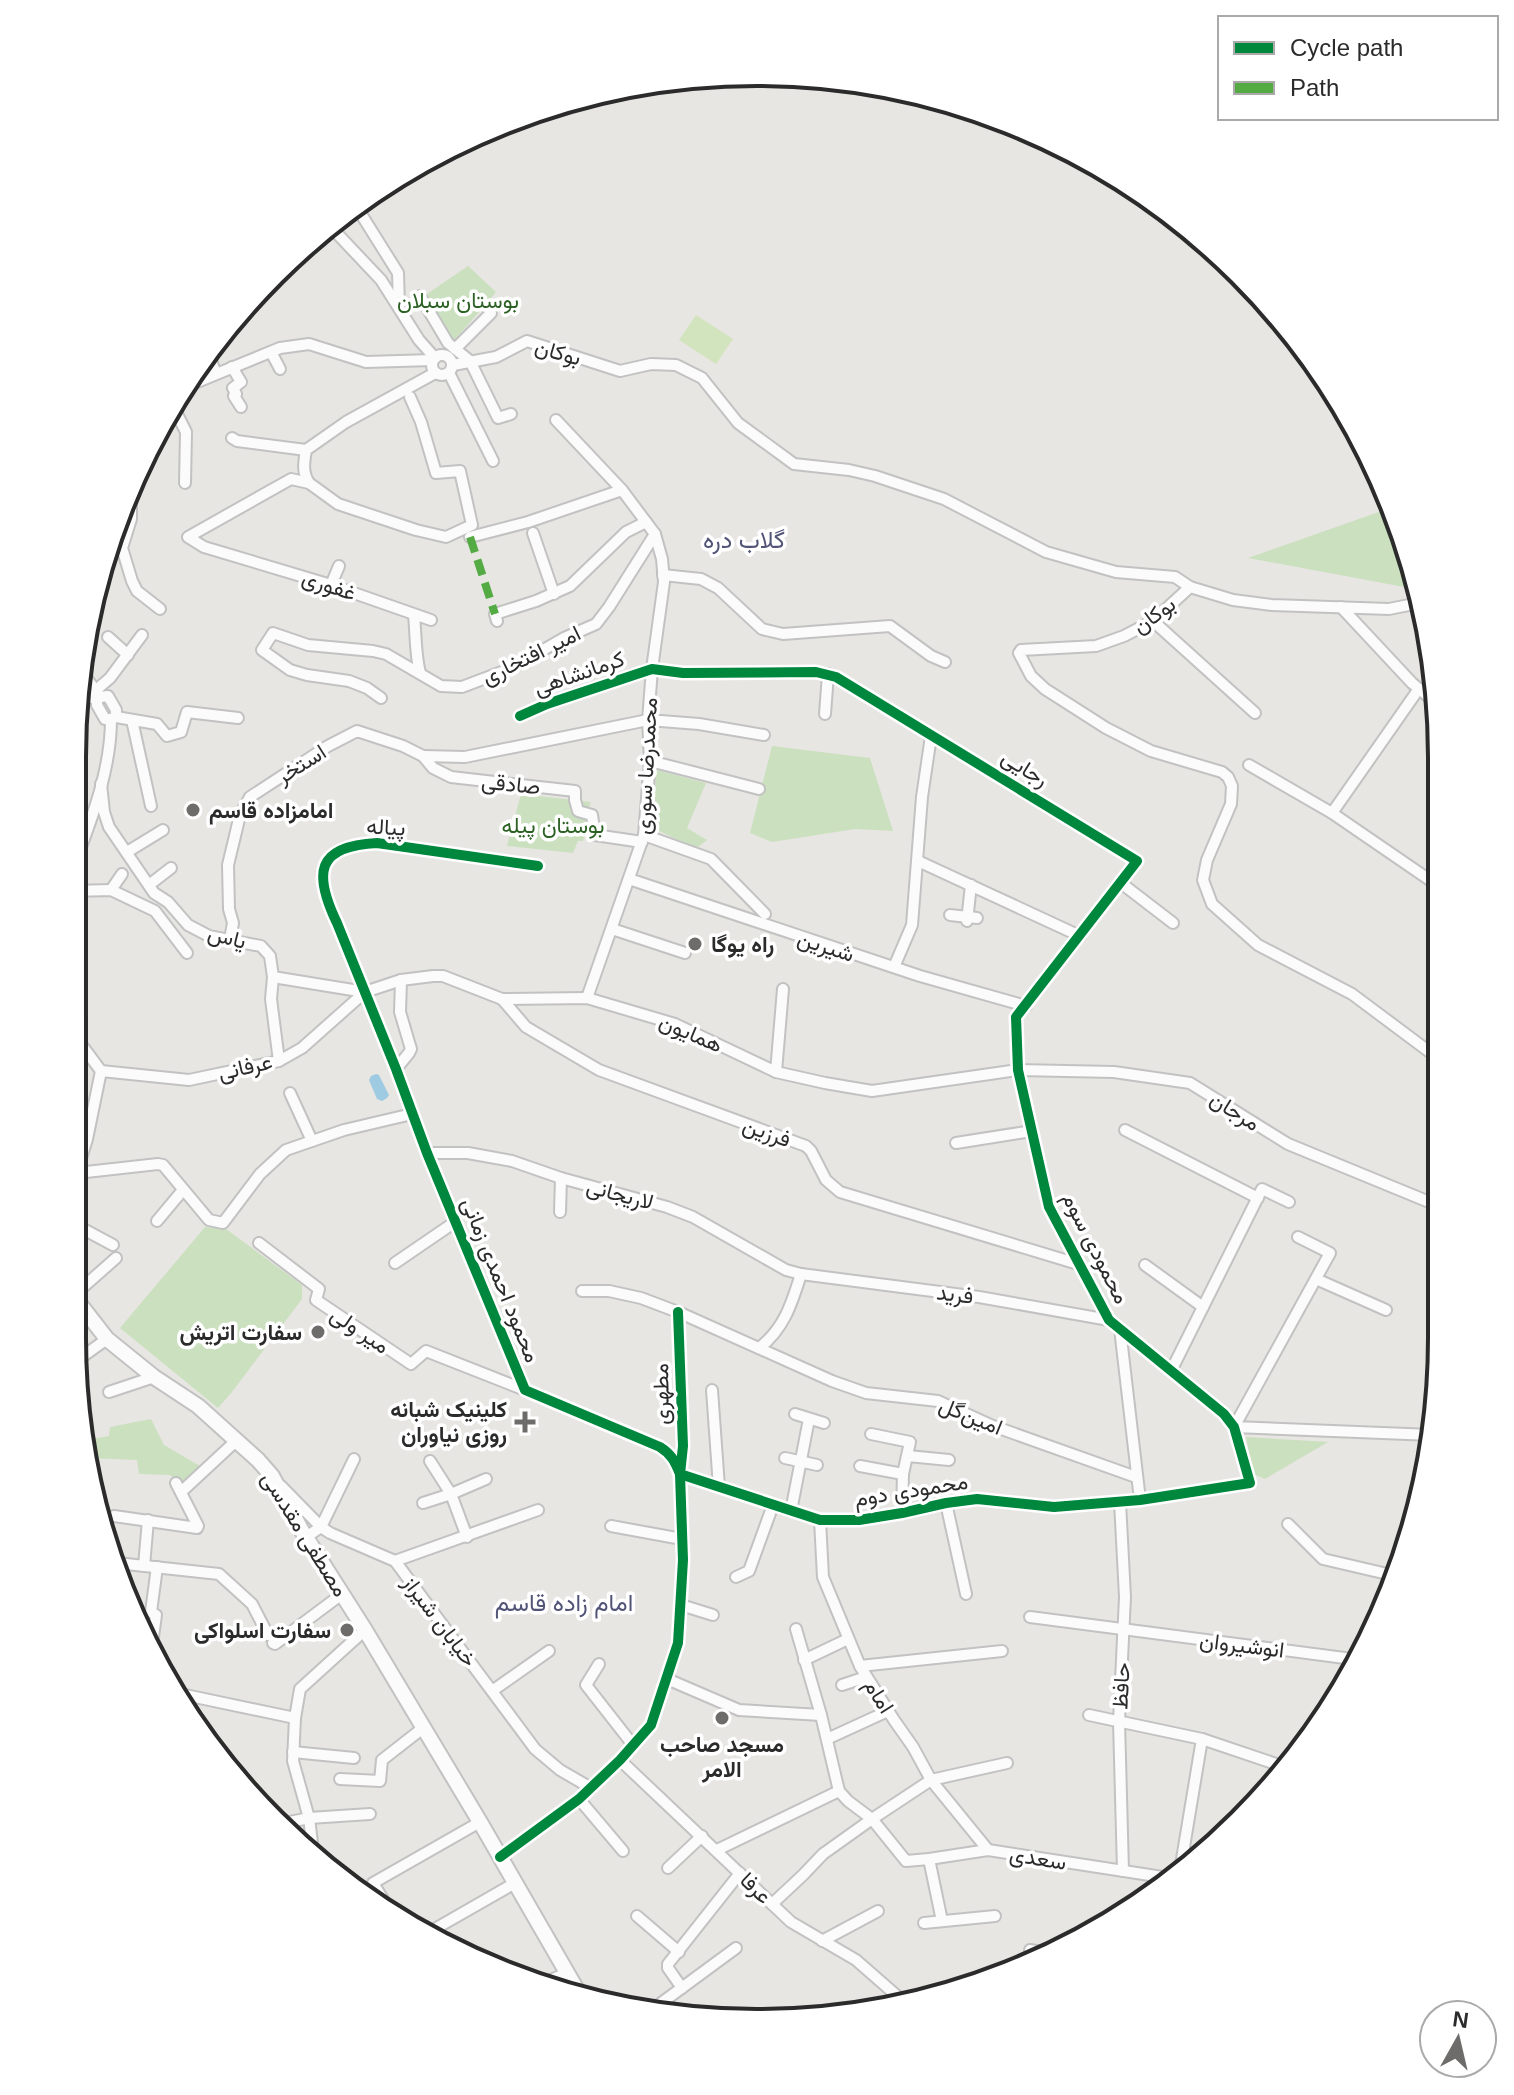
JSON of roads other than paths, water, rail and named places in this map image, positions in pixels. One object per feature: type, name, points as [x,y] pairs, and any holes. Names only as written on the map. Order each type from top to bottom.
[{"type":"main road","name":"مصطفی مقدسی","points":[[86,1313],[107,1339],[154,1377],[198,1406],[272,1476],[573,1983]]},
{"type":"street","points":[[362,215],[398,273],[399,309]]},
{"type":"street","points":[[338,234],[381,280],[434,359]]},
{"type":"street","points":[[420,296],[448,343],[470,361],[498,418],[511,414]]},
{"type":"street","points":[[455,349],[491,313]]},
{"type":"street","name":"بوکان","points":[[451,369],[470,361],[496,357],[527,341],[620,371],[651,364],[676,365],[702,378],[738,423],[794,464],[875,476],[944,499],[1046,552],[1116,572],[1175,577],[1190,587],[1153,621],[1124,636],[1096,646],[1021,650],[1019,653],[1025,668],[1045,689],[1106,728],[1151,751],[1222,772],[1228,777],[1232,786],[1231,804],[1207,860],[1203,880],[1212,904],[1258,945],[1352,994],[1428,1051]]},
{"type":"street","points":[[202,380],[280,348],[309,344],[366,362],[434,359],[446,355],[451,359],[451,369],[493,461]]},
{"type":"street","points":[[271,352],[280,369]]},
{"type":"street","points":[[434,359],[432,367],[435,373]]},
{"type":"street","points":[[213,365],[216,374]]},
{"type":"street","points":[[232,367],[241,382],[233,388],[241,407]]},
{"type":"street","points":[[232,438],[306,450],[346,422],[435,373],[444,375],[451,369]]},
{"type":"street","points":[[306,450],[304,468],[309,483],[338,504],[387,522],[446,537],[472,525],[460,471],[436,473],[410,397]]},
{"type":"street","points":[[178,417],[186,432],[185,483]]},
{"type":"street","name":"محمدرضا سوری","points":[[556,420],[622,490],[655,534],[663,575],[648,720],[650,761],[643,839],[587,998]]},
{"type":"street","name":"غفوری","points":[[309,483],[291,479],[188,537],[204,547],[331,585],[431,620]]},
{"type":"street","points":[[470,537],[528,522],[622,490]]},
{"type":"street","points":[[131,516],[132,535],[121,551],[137,591],[160,609]]},
{"type":"street","points":[[497,621],[495,614],[570,586],[626,532],[646,522]]},
{"type":"street","points":[[533,533],[554,594]]},
{"type":"street","name":"امیر افتخاری","points":[[381,698],[349,681],[290,670],[262,650],[273,633],[319,647],[373,651],[386,654],[441,686],[462,687],[512,668],[564,638],[596,624],[655,534]]},
{"type":"street","points":[[331,585],[339,566]]},
{"type":"street","points":[[663,575],[701,579],[718,588],[762,629],[783,634],[890,626],[931,656],[945,662]]},
{"type":"street","points":[[1190,587],[1233,600],[1272,605],[1389,609],[1410,605]]},
{"type":"street","points":[[1341,607],[1425,695]]},
{"type":"street","points":[[414,615],[415,655],[420,673]]},
{"type":"street","points":[[1153,621],[1255,713]]},
{"type":"street","points":[[98,696],[142,635]]},
{"type":"street","points":[[108,637],[128,655]]},
{"type":"street","name":"رجایی","points":[[652,669],[683,673],[816,672],[836,677],[1137,861],[1016,1017],[1018,1070]]},
{"type":"street","name":"کرمانشاهی","points":[[520,716],[652,669]]},
{"type":"street","points":[[825,714],[828,674]]},
{"type":"street","points":[[90,685],[98,696]]},
{"type":"street","points":[[1332,813],[1418,690]]},
{"type":"street","points":[[86,832],[101,784],[116,710],[108,696],[89,694]]},
{"type":"street","points":[[114,718],[157,724],[169,736],[181,732],[187,712],[238,718]]},
{"type":"street","points":[[132,720],[151,806]]},
{"type":"street","points":[[423,756],[465,757],[648,720],[699,724],[764,735]]},
{"type":"street","name":"صادقی","points":[[357,731],[403,746],[423,756],[433,768],[451,777],[575,791],[578,811],[592,815],[595,835],[643,839]]},
{"type":"street","name":"استخر","points":[[230,939],[233,923],[229,909],[228,865],[240,815],[250,797],[328,746],[357,731]]},
{"type":"street","points":[[894,967],[912,925],[922,797],[931,736]]},
{"type":"street","points":[[650,761],[759,789]]},
{"type":"street","points":[[1249,765],[1332,813],[1428,879]]},
{"type":"street","name":"یاس","points":[[101,784],[109,827],[154,893],[168,902],[188,925],[209,936],[261,946],[270,956],[273,977]]},
{"type":"street","points":[[127,852],[163,830]]},
{"type":"street","points":[[643,839],[711,859],[765,914]]},
{"type":"street","name":"پیاله","points":[[365,992],[326,900],[323,882],[325,866],[335,853],[352,845],[377,843],[538,866]]},
{"type":"street","points":[[918,861],[1080,936]]},
{"type":"street","points":[[149,885],[171,868]]},
{"type":"street","points":[[111,890],[122,874]]},
{"type":"street","name":"شیرین","points":[[629,879],[804,939],[1026,1006]]},
{"type":"street","points":[[1121,883],[1173,923]]},
{"type":"street","points":[[950,915],[971,919],[971,885]]},
{"type":"street","points":[[86,891],[111,890],[155,911],[187,953]]},
{"type":"street","points":[[155,911],[168,902]]},
{"type":"street","points":[[612,929],[685,953]]},
{"type":"street","name":"همایون","points":[[365,992],[401,980],[443,976],[502,999],[587,998],[675,1024],[776,1072],[872,1091],[1018,1070]]},
{"type":"street","points":[[279,1061],[271,999],[273,977],[365,992]]},
{"type":"street","points":[[396,1069],[411,1049],[400,1010],[401,980]]},
{"type":"street","points":[[776,1072],[783,989]]},
{"type":"street","name":"عرفانی","points":[[101,1071],[189,1080],[279,1061],[302,1048],[365,992]]},
{"type":"street","name":"محمود احمدی زمانی","points":[[365,992],[427,1153],[525,1390],[660,1447],[675,1460],[680,1474]]},
{"type":"street","name":"فرزین","points":[[502,999],[526,1027],[599,1070],[806,1146],[826,1180],[840,1192],[1078,1264]]},
{"type":"street","points":[[86,1051],[101,1071],[86,1142]]},
{"type":"street","name":"محمودی سوم","points":[[1018,1070],[1049,1207],[1109,1320],[1224,1414],[1234,1427],[1250,1483]]},
{"type":"street","name":"مرجان","points":[[1018,1070],[1114,1072],[1190,1083],[1288,1144],[1428,1201]]},
{"type":"street","points":[[290,1093],[312,1141]]},
{"type":"street","points":[[86,1172],[163,1165],[209,1220],[223,1223],[260,1174],[286,1150],[382,1120],[412,1114]]},
{"type":"street","points":[[1125,1130],[1258,1198]]},
{"type":"street","points":[[956,1143],[1032,1131]]},
{"type":"street","name":"لاریجانی","points":[[427,1153],[468,1153],[512,1161],[667,1207],[693,1217],[786,1270],[801,1274]]},
{"type":"street","points":[[560,1212],[561,1178]]},
{"type":"street","points":[[1171,1371],[1264,1189],[1289,1202]]},
{"type":"street","points":[[157,1221],[183,1190]]},
{"type":"street","points":[[395,1263],[455,1222]]},
{"type":"street","points":[[86,1231],[113,1245]]},
{"type":"street","points":[[1298,1237],[1330,1253],[1234,1427],[1421,1435]]},
{"type":"street","name":"میر ولی","points":[[259,1243],[319,1289],[316,1300],[411,1364],[426,1351],[525,1390]]},
{"type":"street","points":[[86,1283],[116,1258]]},
{"type":"street","points":[[1145,1265],[1203,1307]]},
{"type":"street","points":[[759,1348],[771,1339],[788,1315],[801,1274]]},
{"type":"street","name":"فرید","points":[[801,1274],[979,1297],[1109,1320]]},
{"type":"street","points":[[1316,1279],[1386,1310]]},
{"type":"street","name":"امین‌گل","points":[[582,1291],[609,1291],[641,1298],[832,1381],[866,1393],[938,1401],[993,1426],[1136,1477]]},
{"type":"street","name":"مطهری","points":[[678,1312],[683,1446],[680,1474]]},
{"type":"street","points":[[1120,1329],[1140,1500]]},
{"type":"street","points":[[86,1354],[107,1339]]},
{"type":"street","points":[[109,1392],[154,1377]]},
{"type":"street","points":[[712,1390],[719,1487]]},
{"type":"street","points":[[795,1414],[824,1423]]},
{"type":"street","points":[[791,1511],[809,1419]]},
{"type":"street","points":[[871,1434],[910,1442],[903,1474],[902,1513]]},
{"type":"street","points":[[114,1516],[197,1528],[178,1488],[237,1440]]},
{"type":"street","points":[[908,1456],[949,1460]]},
{"type":"street","points":[[785,1458],[817,1465]]},
{"type":"street","points":[[306,1537],[321,1527],[354,1459]]},
{"type":"street","points":[[430,1461],[451,1494],[467,1537]]},
{"type":"street","points":[[860,1466],[903,1474]]},
{"type":"street","points":[[500,1857],[579,1799],[649,1729],[678,1643],[682,1539],[680,1474]]},
{"type":"street","name":"محمودی دوم","points":[[680,1474],[820,1520],[859,1520],[977,1499],[1054,1507],[1120,1502],[1250,1483]]},
{"type":"street","name":"خیابان شیراز","points":[[272,1476],[321,1527],[345,1541],[395,1561],[535,1749],[560,1770],[591,1788]]},
{"type":"street","points":[[423,1503],[486,1479]]},
{"type":"street","name":"حافظ","points":[[1120,1502],[1124,1630],[1119,1721],[1123,1871]]},
{"type":"street","points":[[946,1503],[966,1594]]},
{"type":"street","points":[[736,1577],[749,1571],[773,1505]]},
{"type":"street","points":[[395,1561],[538,1510]]},
{"type":"street","points":[[144,1566],[148,1520]]},
{"type":"street","name":"امام","points":[[820,1520],[823,1577],[860,1666],[931,1780],[988,1850]]},
{"type":"street","points":[[1288,1524],[1323,1559],[1385,1573]]},
{"type":"street","points":[[611,1526],[682,1539]]},
{"type":"street","points":[[126,1564],[219,1574],[252,1604],[275,1644],[342,1594]]},
{"type":"street","points":[[154,1632],[156,1615],[151,1612],[157,1567]]},
{"type":"street","points":[[681,1605],[713,1615]]},
{"type":"street","name":"انوشیروان","points":[[1030,1617],[1346,1658]]},
{"type":"street","points":[[796,1629],[839,1791],[872,1819]]},
{"type":"street","points":[[312,1839],[293,1761],[300,1689],[365,1630]]},
{"type":"street","points":[[804,1660],[848,1639]]},
{"type":"street","points":[[492,1691],[549,1651]]},
{"type":"street","points":[[860,1666],[1002,1651]]},
{"type":"street","points":[[599,1664],[586,1685],[633,1745]]},
{"type":"street","points":[[842,1685],[866,1677]]},
{"type":"street","points":[[667,1679],[739,1710],[821,1715]]},
{"type":"street","points":[[190,1696],[295,1718]]},
{"type":"street","points":[[827,1739],[888,1711]]},
{"type":"street","points":[[1089,1715],[1202,1739],[1275,1763]]},
{"type":"street","points":[[340,1779],[380,1781],[382,1760],[423,1728]]},
{"type":"street","points":[[1183,1856],[1202,1739]]},
{"type":"street","points":[[293,1752],[354,1758]]},
{"type":"street","name":"عرفا","points":[[620,1760],[791,1922],[856,1960],[895,1994]]},
{"type":"street","points":[[772,1904],[823,1854],[931,1780],[1007,1763]]},
{"type":"street","points":[[717,1850],[839,1791]]},
{"type":"street","points":[[579,1799],[623,1851]]},
{"type":"street","points":[[293,1821],[370,1814]]},
{"type":"street","name":"سعدی","points":[[872,1819],[906,1861],[988,1850],[1157,1876]]},
{"type":"street","points":[[378,1892],[373,1883],[480,1822]]},
{"type":"street","points":[[668,1868],[702,1836]]},
{"type":"street","points":[[929,1859],[942,1921]]},
{"type":"street","points":[[682,1988],[668,1967],[740,1873]]},
{"type":"street","points":[[437,1928],[515,1883]]},
{"type":"street","points":[[822,1941],[878,1911]]},
{"type":"street","points":[[637,1916],[679,1952]]},
{"type":"street","points":[[924,1923],[995,1916]]},
{"type":"street","points":[[663,2002],[736,1948]]},
{"type":"street","points":[[556,1978],[568,1973]]},
{"type":"water","points":[[376,1074],[389,1095],[382,1101],[377,1099],[369,1080]]},
{"type":"place","name":"امامزاده قاسم","points":[[193,810]]},
{"type":"place","name":"راه یوگا","points":[[695,944]]},
{"type":"place","name":"سفارت اتریش","points":[[318,1332]]},
{"type":"place","name":"کلینیک شبانه روزی نیاوران","points":[[525,1422]]},
{"type":"place","name":"سفارت اسلواکی","points":[[347,1630]]},
{"type":"place","name":"مسجد صاحب الامر","points":[[722,1718]]},
{"type":"district","name":"گلاب دره","points":[[744,539]]},
{"type":"district","name":"امام زاده قاسم","points":[[564,1602]]},
{"type":"park label","name":"بوستان سبلان","points":[[458,300]]},
{"type":"park label","name":"بوستان پیله","points":[[553,825]]}]
